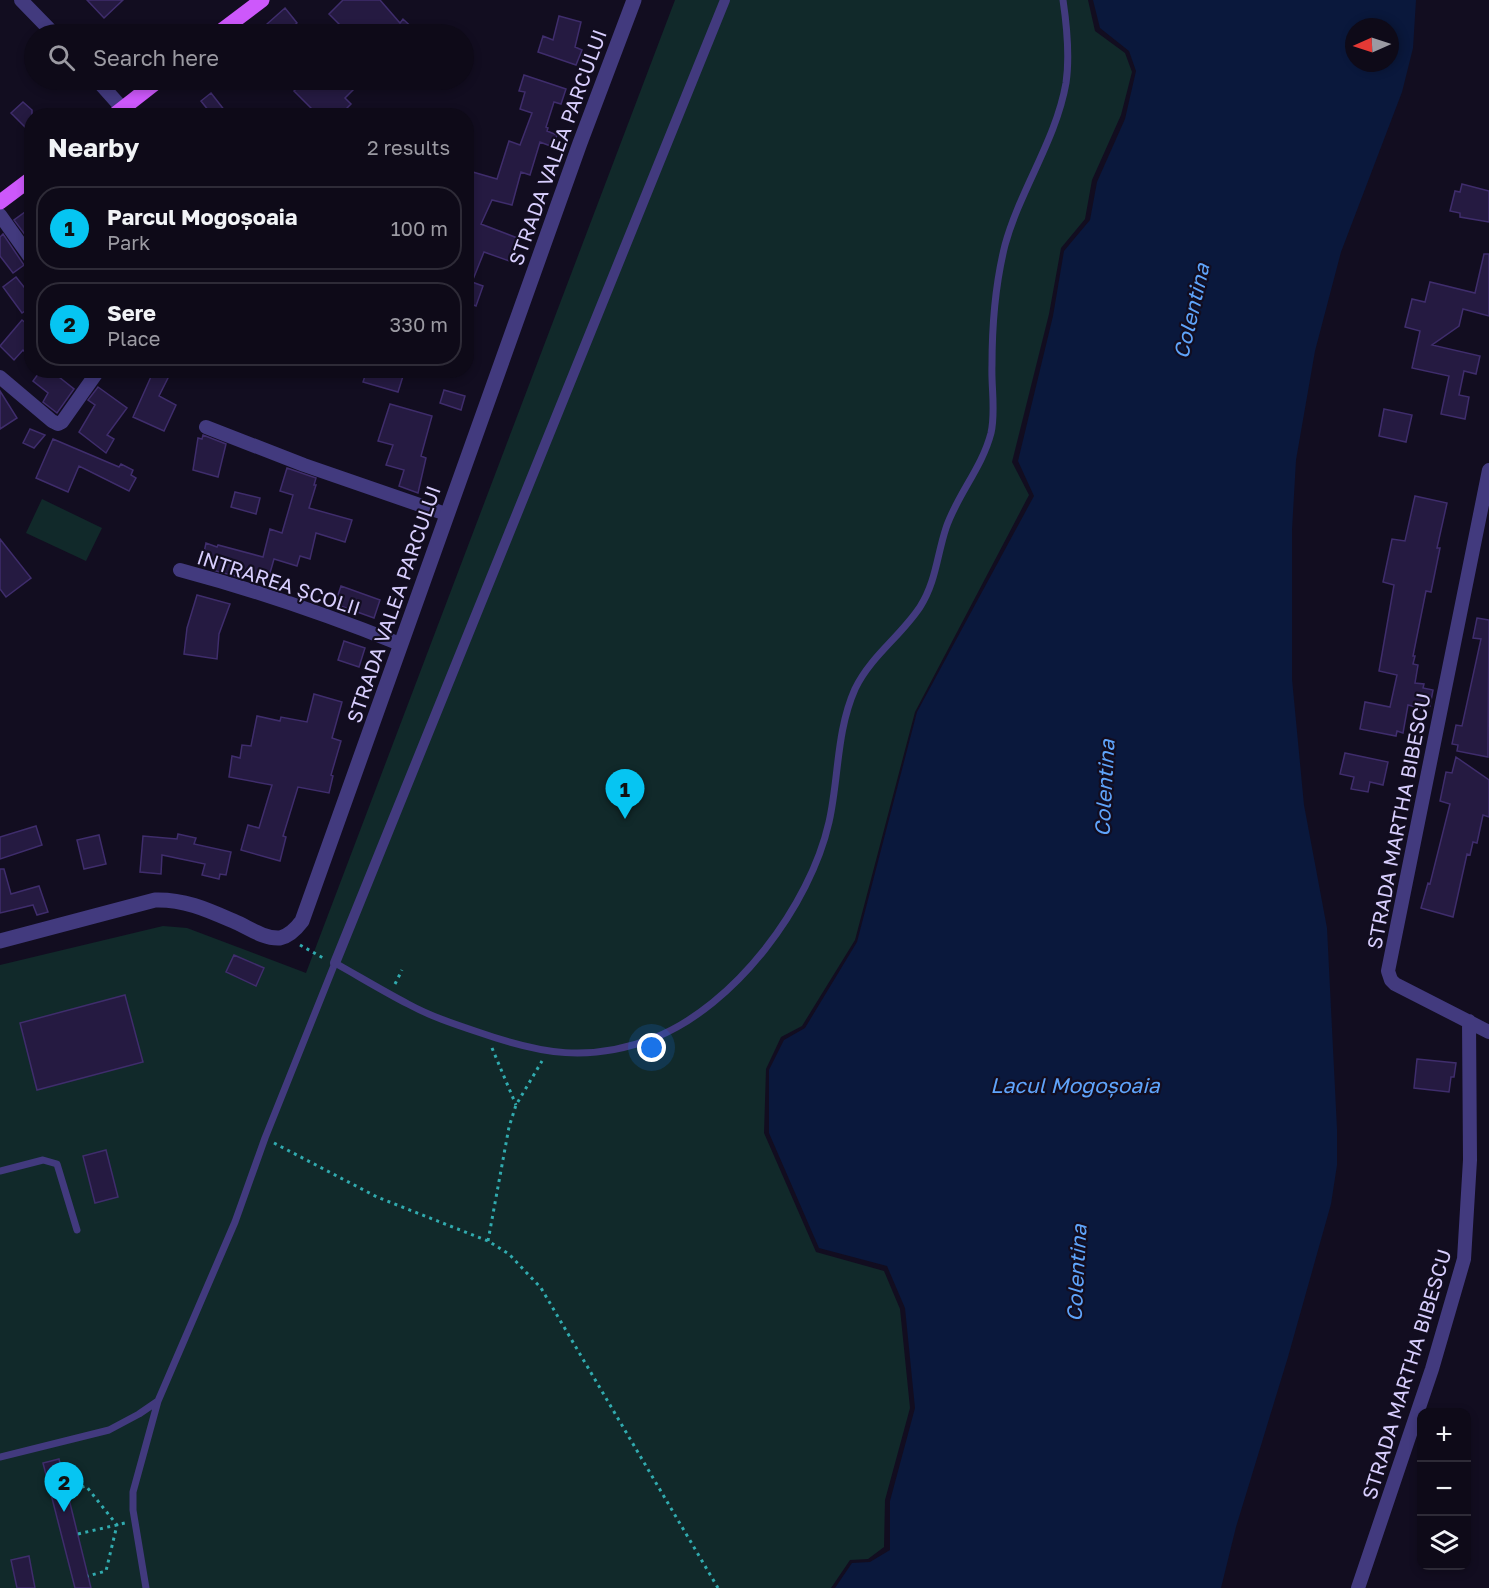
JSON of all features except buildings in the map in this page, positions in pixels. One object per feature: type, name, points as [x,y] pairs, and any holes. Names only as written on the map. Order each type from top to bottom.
[{"type":"main road","points":[[230,24],[262,0]]},
{"type":"main road","points":[[123,108],[146,90]]},
{"type":"main road","points":[[0,202],[24,184]]},
{"type":"street","points":[[21,0],[44,24]]},
{"type":"street","name":"STRADA VALEA PARCULUI","points":[[285,936],[302,921],[446,514],[634,0]]},
{"type":"street","points":[[335,963],[725,0]]},
{"type":"street","points":[[104,90],[115,108]]},
{"type":"street","points":[[0,215],[24,249]]},
{"type":"street","points":[[0,377],[58,424],[62,422],[93,378]]},
{"type":"street","points":[[206,427],[304,465],[446,514]]},
{"type":"street","name":"STRADA MARTHA BIBESCU","points":[[1359,1588],[1432,1369],[1464,1259],[1470,1161],[1469,1022],[1395,984],[1388,970],[1489,470]]},
{"type":"street","name":"INTRAREA ȘCOLII","points":[[180,570],[264,593],[400,644]]},
{"type":"street","points":[[0,941],[155,900],[186,902],[270,937],[285,936]]},
{"type":"street","points":[[1469,1022],[1489,1032]]},
{"type":"lane","points":[[146,1588],[135,1521],[133,1492],[158,1401],[235,1222],[265,1138],[335,963],[409,1005],[510,1044],[548,1052],[582,1053],[616,1050],[657,1037],[698,1013],[724,993],[750,969],[777,932],[803,890],[820,855],[830,819],[838,746],[853,693],[864,672],[921,605],[934,578],[946,528],[985,452],[992,428],[992,332],[995,300],[1006,243],[1016,213],[1048,139],[1065,87],[1067,53],[1063,0]]},
{"type":"lane","points":[[0,1171],[43,1160],[57,1164],[77,1230]]},
{"type":"lane","points":[[0,1457],[109,1430],[140,1414],[158,1401]]},
{"type":"path","points":[[285,936],[313,954],[335,963]]},
{"type":"path","points":[[391,994],[402,970]]},
{"type":"path","points":[[486,1035],[516,1105]]},
{"type":"path","points":[[488,1241],[509,1127],[516,1105],[531,1076],[548,1052]]},
{"type":"path","points":[[265,1138],[377,1197],[488,1241],[508,1254],[541,1288],[718,1588]]},
{"type":"path","points":[[67,1491],[86,1486],[117,1525]]},
{"type":"path","points":[[78,1534],[135,1521]]},
{"type":"path","points":[[88,1576],[106,1571],[117,1525]]},
{"type":"green space","points":[[675,0],[1088,0],[1095,31],[1125,53],[1132,72],[1121,115],[1092,180],[1085,219],[1061,248],[1049,314],[1012,462],[1029,495],[915,712],[855,940],[802,1026],[781,1037],[766,1069],[764,1133],[816,1252],[884,1271],[900,1309],[910,1408],[885,1500],[884,1547],[868,1559],[850,1560],[831,1588],[0,1588],[0,965],[163,926],[187,928],[306,973]]},
{"type":"green space","points":[[42,499],[102,528],[86,561],[26,533]]},
{"type":"water","name":"Lacul Mogoșoaia","points":[[1093,0],[1416,0],[1413,48],[1402,92],[1341,252],[1315,351],[1296,460],[1292,530],[1292,679],[1304,805],[1327,928],[1337,1129],[1337,1165],[1331,1204],[1288,1357],[1236,1527],[1221,1588],[835,1588],[852,1563],[870,1562],[890,1550],[890,1501],[915,1408],[905,1308],[887,1266],[819,1248],[769,1133],[769,1070],[784,1040],[805,1028],[857,942],[917,712],[1034,496],[1018,461],[1053,316],[1064,251],[1090,220],[1097,182],[1125,119],[1136,71],[1129,51],[1100,28]]},
{"type":"place","name":"Parcul Mogoșoaia","points":[[625,819]]},
{"type":"place","name":"Sere","points":[[64,1512]]},
{"type":"water label","name":"Colentina","points":[[1191,311]]},
{"type":"water label","name":"Colentina","points":[[1104,788]]},
{"type":"water label","name":"Colentina","points":[[1076,1273]]}]
